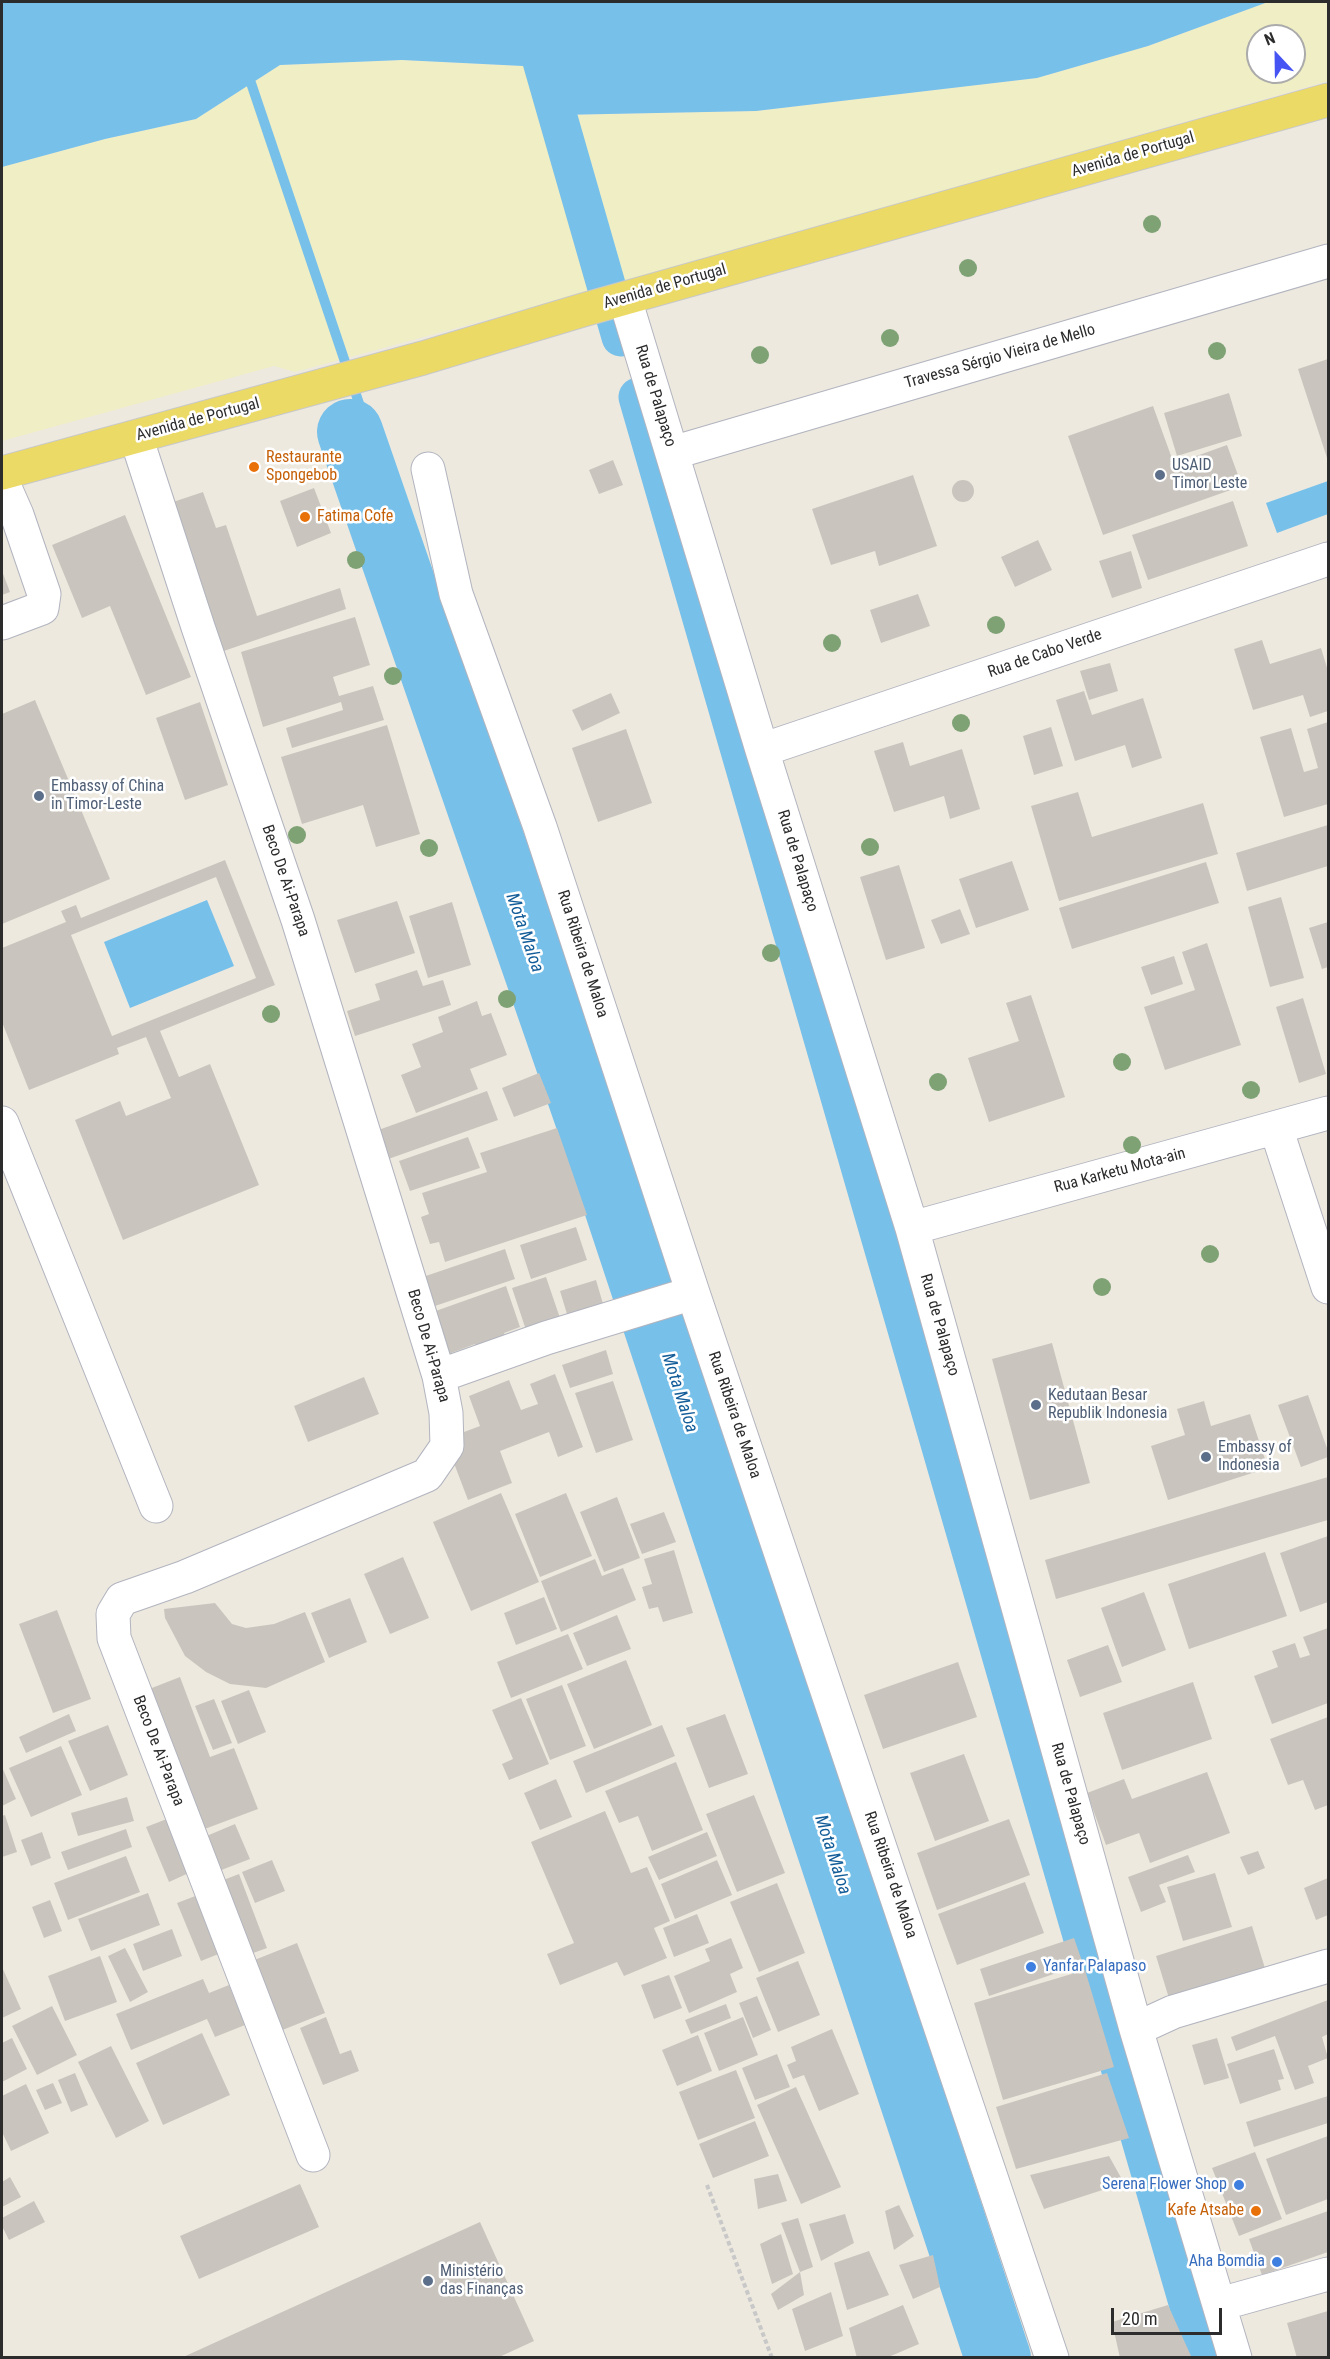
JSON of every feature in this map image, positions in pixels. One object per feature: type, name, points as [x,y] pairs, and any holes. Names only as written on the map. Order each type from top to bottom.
[{"type":"main road","name":"Avenida de Portugal","points":[[2,473],[306,391],[583,310],[1329,100]]},
{"type":"street","name":"Travessa Sérgio Vieira de Mello","points":[[672,453],[1329,261]]},
{"type":"street","name":"Rua de Palapaço","points":[[625,299],[762,750],[912,1228],[1136,2029],[1235,2358]]},
{"type":"street","name":"Beco De Ai-Parapa","points":[[136,437],[298,920],[439,1376],[446,1413],[447,1446],[428,1476],[185,1577],[123,1599],[113,1614],[114,1638],[313,2155]]},
{"type":"street","name":"Rua Ribeira de Maloa","points":[[428,469],[456,594],[540,827],[693,1293],[1052,2358]]},
{"type":"street","points":[[2,481],[17,515],[44,594],[42,608],[2,623]]},
{"type":"street","name":"Rua de Cabo Verde","points":[[762,750],[1329,559]]},
{"type":"street","name":"Rua Karketu Mota-ain","points":[[912,1228],[1329,1113]]},
{"type":"street","points":[[2,1123],[156,1506]]},
{"type":"street","points":[[1276,1128],[1329,1287]]},
{"type":"street","points":[[439,1376],[546,1338],[693,1293]]},
{"type":"street","points":[[1136,2029],[1173,2012],[1329,1966]]},
{"type":"street","points":[[1220,2304],[1329,2274]]},
{"type":"path","points":[[707,2185],[772,2358]]},
{"type":"sand","points":[[1268,2],[1328,2],[1328,81],[575,296],[295,372],[274,366],[2,441],[2,167],[105,139],[196,119],[280,65],[402,60],[523,66],[541,58],[559,115],[756,111],[1037,78],[1148,46]]},
{"type":"water","points":[[2,2],[1268,2],[1148,46],[1037,78],[756,111],[558,115],[540,59],[523,66],[402,60],[280,65],[196,119],[105,139],[2,167]]},
{"type":"water","points":[[1328,481],[1328,514],[1277,533],[1266,503]]},
{"type":"water","points":[[207,900],[234,966],[130,1008],[104,942]]},
{"type":"building","points":[[1328,359],[1328,461],[1298,369]]},
{"type":"building","points":[[1229,393],[1242,436],[1177,456],[1164,413]]},
{"type":"building","name":"USAID Timor Leste","points":[[1153,406],[1174,464],[1227,445],[1242,486],[1103,535],[1068,436]]},
{"type":"building","points":[[613,460],[623,485],[599,494],[589,470]]},
{"type":"building","points":[[913,475],[937,546],[879,566],[875,551],[831,565],[812,509]]},
{"type":"building","points":[[963,480],[971,483],[974,491],[971,499],[963,502],[955,499],[952,491],[955,483]]},
{"type":"building","name":"Fatima Cofe","points":[[314,488],[331,533],[297,547],[280,501]]},
{"type":"building","points":[[203,492],[216,528],[226,525],[257,616],[340,588],[346,609],[218,653],[167,504]]},
{"type":"building","points":[[1233,501],[1248,546],[1148,580],[1132,535]]},
{"type":"building","points":[[125,515],[191,677],[146,695],[110,606],[82,618],[52,545]]},
{"type":"building","points":[[1038,540],[1052,570],[1015,587],[1001,557]]},
{"type":"building","points":[[1131,551],[1142,588],[1112,598],[1099,561]]},
{"type":"building","points":[[2,571],[10,592],[2,595]]},
{"type":"building","points":[[918,594],[930,626],[881,643],[870,610]]},
{"type":"building","points":[[355,617],[370,665],[333,677],[339,696],[373,686],[384,720],[292,748],[286,728],[343,710],[341,702],[263,727],[241,652]]},
{"type":"building","points":[[1262,640],[1270,664],[1321,648],[1328,671],[1328,711],[1310,717],[1303,695],[1253,710],[1234,649]]},
{"type":"building","points":[[1110,663],[1118,691],[1089,700],[1080,671]]},
{"type":"building","points":[[1084,691],[1092,715],[1143,698],[1162,758],[1132,768],[1125,745],[1075,761],[1056,700]]},
{"type":"building","points":[[611,693],[620,713],[582,731],[572,710]]},
{"type":"building","name":"Embassy of China in Timor-Leste","points":[[35,700],[110,879],[2,924],[2,714]]},
{"type":"building","points":[[200,702],[228,785],[185,800],[156,718]]},
{"type":"building","points":[[1328,722],[1328,804],[1284,817],[1260,737],[1291,728],[1304,772],[1318,768],[1307,729]]},
{"type":"building","points":[[387,725],[420,834],[376,847],[363,805],[302,824],[281,757]]},
{"type":"building","points":[[1051,727],[1063,766],[1034,775],[1023,736]]},
{"type":"building","points":[[626,729],[652,803],[598,822],[572,748]]},
{"type":"building","points":[[903,742],[910,766],[962,749],[980,809],[950,819],[944,796],[894,812],[874,751]]},
{"type":"building","points":[[1078,792],[1092,837],[1203,803],[1218,854],[1059,901],[1031,806]]},
{"type":"building","points":[[1328,825],[1328,866],[1247,891],[1236,853]]},
{"type":"building","points":[[225,860],[275,985],[160,1031],[179,1077],[210,1064],[259,1185],[123,1240],[75,1120],[120,1101],[126,1116],[171,1098],[146,1037],[117,1048],[119,1054],[29,1090],[2,1022],[2,948],[66,922],[61,911],[76,905],[81,918]],"holes":[[[216,877],[256,978],[112,1036],[71,935]]]},
{"type":"building","points":[[1012,861],[1029,910],[976,928],[959,879]]},
{"type":"building","points":[[1206,862],[1219,903],[1072,949],[1059,908]]},
{"type":"building","points":[[899,865],[925,948],[886,960],[860,877]]},
{"type":"building","points":[[1281,897],[1304,978],[1270,987],[1248,907]]},
{"type":"building","points":[[397,901],[415,953],[355,973],[337,920]]},
{"type":"building","points":[[452,902],[471,965],[428,978],[409,916]]},
{"type":"building","points":[[960,909],[970,934],[941,944],[931,920]]},
{"type":"building","points":[[1328,922],[1328,967],[1322,969],[1309,928]]},
{"type":"building","points":[[1207,943],[1241,1045],[1165,1070],[1144,1007],[1195,990],[1182,952]]},
{"type":"building","points":[[1174,956],[1183,984],[1151,995],[1141,967]]},
{"type":"building","points":[[417,970],[423,986],[443,980],[451,1005],[355,1036],[347,1011],[380,1000],[375,984]]},
{"type":"building","points":[[1031,995],[1065,1097],[989,1122],[968,1058],[1019,1041],[1006,1003]]},
{"type":"building","points":[[1303,998],[1326,1074],[1299,1083],[1276,1007]]},
{"type":"building","points":[[477,1001],[482,1016],[491,1013],[507,1055],[470,1069],[478,1089],[416,1113],[401,1075],[421,1067],[412,1044],[443,1032],[438,1017]]},
{"type":"building","points":[[539,1073],[551,1103],[514,1117],[502,1088]]},
{"type":"building","points":[[487,1091],[498,1120],[380,1162],[370,1133]]},
{"type":"building","points":[[557,1128],[587,1215],[445,1262],[439,1242],[430,1244],[421,1217],[429,1214],[422,1193],[487,1172],[480,1153]]},
{"type":"building","points":[[468,1137],[480,1168],[410,1191],[399,1161]]},
{"type":"building","points":[[576,1227],[587,1260],[531,1279],[520,1245]]},
{"type":"building","points":[[505,1249],[515,1279],[426,1309],[417,1279]]},
{"type":"building","points":[[546,1277],[560,1318],[526,1330],[512,1288]]},
{"type":"building","points":[[596,1280],[606,1314],[570,1324],[560,1291]]},
{"type":"building","points":[[506,1286],[520,1327],[504,1333],[508,1346],[479,1357],[475,1344],[446,1355],[430,1313]]},
{"type":"building","points":[[1052,1343],[1090,1483],[1030,1500],[992,1359]]},
{"type":"building","points":[[606,1350],[613,1374],[570,1388],[562,1365]]},
{"type":"building","points":[[555,1374],[583,1447],[558,1457],[549,1432],[500,1451],[512,1483],[468,1500],[452,1458],[448,1438],[480,1426],[469,1396],[509,1380],[521,1410],[538,1404],[530,1384]]},
{"type":"building","points":[[364,1377],[379,1414],[308,1442],[294,1406]]},
{"type":"building","points":[[613,1381],[633,1440],[596,1453],[575,1393]]},
{"type":"building","points":[[1308,1395],[1328,1451],[1328,1457],[1301,1467],[1278,1405]]},
{"type":"building","points":[[1204,1401],[1211,1426],[1250,1414],[1268,1468],[1168,1500],[1151,1446],[1185,1435],[1177,1409]]},
{"type":"building","points":[[1328,1477],[1328,1520],[1056,1599],[1045,1560]]},
{"type":"building","points":[[501,1493],[539,1582],[471,1611],[433,1522]]},
{"type":"building","points":[[566,1493],[592,1556],[540,1577],[515,1514]]},
{"type":"building","points":[[617,1497],[640,1558],[604,1572],[580,1512]]},
{"type":"building","points":[[664,1512],[676,1542],[642,1554],[630,1524]]},
{"type":"building","points":[[1328,1536],[1328,1602],[1300,1612],[1280,1553]]},
{"type":"building","points":[[674,1550],[693,1613],[663,1622],[658,1607],[649,1609],[642,1587],[652,1584],[644,1559]]},
{"type":"building","points":[[1265,1552],[1287,1616],[1189,1649],[1168,1584]]},
{"type":"building","points":[[403,1557],[429,1618],[390,1634],[364,1574]]},
{"type":"building","points":[[595,1559],[602,1576],[623,1568],[636,1600],[561,1632],[541,1581]]},
{"type":"building","points":[[1144,1592],[1166,1650],[1122,1667],[1101,1608]]},
{"type":"building","points":[[544,1597],[557,1629],[516,1645],[504,1613]]},
{"type":"building","points":[[350,1598],[367,1642],[329,1658],[311,1613]]},
{"type":"building","points":[[215,1603],[232,1624],[246,1628],[274,1624],[305,1612],[325,1662],[266,1688],[230,1684],[206,1672],[185,1656],[165,1618],[164,1609]]},
{"type":"building","points":[[57,1610],[91,1699],[53,1713],[19,1624]]},
{"type":"building","points":[[617,1615],[631,1649],[587,1666],[573,1633]]},
{"type":"building","points":[[1328,1628],[1328,1703],[1272,1724],[1254,1676],[1278,1667],[1272,1651],[1295,1643],[1300,1658],[1310,1655],[1303,1637]]},
{"type":"building","points":[[568,1634],[583,1669],[511,1698],[497,1662]]},
{"type":"building","points":[[1108,1645],[1122,1682],[1080,1697],[1067,1660]]},
{"type":"building","points":[[626,1660],[652,1725],[594,1749],[567,1684]]},
{"type":"building","points":[[958,1662],[977,1717],[883,1749],[864,1695]]},
{"type":"building","points":[[180,1677],[210,1757],[234,1748],[258,1809],[194,1833],[139,1693]]},
{"type":"building","points":[[1193,1682],[1212,1739],[1122,1770],[1103,1713]]},
{"type":"building","points":[[562,1685],[586,1746],[550,1760],[526,1699]]},
{"type":"building","points":[[249,1690],[266,1732],[238,1744],[221,1701]]},
{"type":"building","points":[[521,1698],[549,1764],[509,1780],[502,1764],[513,1759],[492,1710]]},
{"type":"building","points":[[214,1699],[232,1743],[213,1750],[195,1706]]},
{"type":"building","points":[[69,1714],[76,1731],[26,1753],[19,1737]]},
{"type":"building","points":[[725,1714],[748,1774],[709,1788],[686,1728]]},
{"type":"building","points":[[1328,1717],[1328,1805],[1315,1810],[1303,1780],[1288,1785],[1270,1739]]},
{"type":"building","points":[[108,1725],[128,1775],[90,1791],[68,1741]]},
{"type":"building","points":[[662,1725],[675,1756],[586,1793],[573,1761]]},
{"type":"building","points":[[61,1746],[82,1795],[31,1817],[9,1768]]},
{"type":"building","points":[[964,1754],[989,1821],[935,1841],[910,1773]]},
{"type":"building","points":[[676,1762],[703,1830],[652,1851],[638,1816],[619,1823],[605,1791]]},
{"type":"building","points":[[2,1767],[16,1799],[2,1806]]},
{"type":"building","points":[[1207,1772],[1230,1833],[1150,1863],[1139,1833],[1106,1845],[1087,1793],[1124,1779],[1132,1799]]},
{"type":"building","points":[[556,1779],[572,1817],[540,1830],[524,1793]]},
{"type":"building","points":[[754,1795],[785,1873],[737,1892],[706,1814]]},
{"type":"building","points":[[127,1797],[134,1821],[78,1836],[71,1813]]},
{"type":"building","points":[[605,1811],[631,1873],[647,1867],[670,1921],[654,1928],[667,1958],[624,1976],[617,1962],[560,1985],[547,1954],[574,1943],[531,1842]]},
{"type":"building","points":[[5,1815],[17,1852],[2,1857],[2,1816]]},
{"type":"building","points":[[172,1817],[191,1872],[169,1882],[146,1827]]},
{"type":"building","points":[[1009,1819],[1030,1875],[937,1910],[917,1853]]},
{"type":"building","points":[[235,1824],[250,1859],[211,1874],[197,1840]]},
{"type":"building","points":[[126,1829],[132,1847],[68,1870],[61,1852]]},
{"type":"building","points":[[42,1832],[51,1858],[31,1866],[21,1840]]},
{"type":"building","points":[[707,1832],[717,1856],[659,1880],[648,1857]]},
{"type":"building","points":[[1258,1851],[1265,1868],[1248,1875],[1240,1857]]},
{"type":"building","points":[[1188,1855],[1195,1872],[1159,1885],[1166,1902],[1141,1912],[1128,1877]]},
{"type":"building","points":[[126,1856],[140,1892],[68,1920],[54,1883]]},
{"type":"building","points":[[272,1860],[285,1891],[255,1903],[242,1872]]},
{"type":"building","points":[[717,1860],[732,1895],[675,1919],[661,1884]]},
{"type":"building","points":[[1215,1873],[1232,1927],[1183,1941],[1167,1887]]},
{"type":"building","points":[[239,1874],[267,1948],[242,1957],[213,1884]]},
{"type":"building","points":[[1328,1878],[1328,1915],[1316,1920],[1304,1888]]},
{"type":"building","points":[[1025,1882],[1044,1933],[957,1965],[938,1914]]},
{"type":"building","points":[[777,1883],[805,1953],[759,1972],[730,1902]]},
{"type":"building","points":[[148,1893],[160,1925],[91,1951],[78,1919]]},
{"type":"building","points":[[198,1895],[221,1953],[201,1961],[177,1903]]},
{"type":"building","points":[[50,1900],[62,1931],[44,1938],[32,1907]]},
{"type":"building","points":[[697,1914],[709,1943],[674,1957],[663,1928]]},
{"type":"building","points":[[1252,1926],[1268,1978],[1172,2008],[1156,1956]]},
{"type":"building","points":[[172,1929],[182,1956],[143,1971],[133,1944]]},
{"type":"building","points":[[731,1938],[743,1968],[730,1974],[737,1992],[689,2013],[674,1976],[710,1961],[705,1949]]},
{"type":"building","name":"Yanfar Palapaso","points":[[1074,1938],[1083,1964],[989,1996],[980,1969]]},
{"type":"building","points":[[297,1943],[325,2013],[275,2033],[247,1963]]},
{"type":"building","points":[[125,1948],[148,1992],[130,2002],[108,1956]]},
{"type":"building","points":[[100,1956],[117,2002],[65,2021],[48,1976]]},
{"type":"building","points":[[798,1961],[820,2015],[778,2032],[756,1978]]},
{"type":"building","points":[[2,1967],[21,2009],[2,2018]]},
{"type":"building","points":[[1085,1970],[1114,2067],[1003,2100],[974,2003]]},
{"type":"building","points":[[669,1975],[682,2008],[654,2019],[641,1985]]},
{"type":"building","points":[[203,1979],[209,1993],[229,1985],[245,2025],[215,2037],[207,2019],[131,2050],[116,2014]]},
{"type":"building","points":[[757,1996],[771,2030],[753,2038],[739,2003]]},
{"type":"building","points":[[1328,2000],[1328,2034],[1322,2037],[1328,2058],[1308,2066],[1314,2083],[1295,2090],[1275,2036],[1236,2051],[1231,2037]]},
{"type":"building","points":[[726,2004],[731,2018],[691,2034],[685,2020]]},
{"type":"building","points":[[52,2006],[77,2055],[37,2075],[12,2026]]},
{"type":"building","points":[[326,2017],[340,2054],[351,2050],[359,2071],[323,2085],[300,2028]]},
{"type":"building","points":[[743,2017],[758,2055],[719,2071],[704,2033]]},
{"type":"building","points":[[832,2029],[859,2094],[819,2111],[804,2075],[793,2079],[787,2065],[796,2061],[791,2047]]},
{"type":"building","points":[[202,2033],[230,2095],[163,2125],[136,2063]]},
{"type":"building","points":[[698,2035],[712,2071],[677,2086],[662,2050]]},
{"type":"building","points":[[12,2038],[27,2069],[2,2082],[2,2043]]},
{"type":"building","points":[[1217,2038],[1229,2078],[1204,2085],[1192,2045]]},
{"type":"building","points":[[111,2046],[149,2121],[116,2138],[78,2062]]},
{"type":"building","points":[[1274,2049],[1284,2079],[1278,2080],[1281,2090],[1240,2104],[1227,2064]]},
{"type":"building","points":[[777,2054],[790,2087],[755,2100],[742,2068]]},
{"type":"building","points":[[736,2070],[755,2118],[698,2140],[679,2092]]},
{"type":"building","points":[[75,2073],[88,2105],[71,2112],[58,2080]]},
{"type":"building","points":[[1107,2073],[1129,2138],[1016,2169],[996,2107]]},
{"type":"building","points":[[53,2083],[62,2103],[45,2110],[36,2090]]},
{"type":"building","points":[[26,2084],[49,2133],[11,2151],[2,2132],[2,2096]]},
{"type":"building","points":[[796,2087],[841,2187],[801,2204],[757,2105]]},
{"type":"building","points":[[1328,2096],[1328,2123],[1254,2147],[1246,2122]]},
{"type":"building","points":[[755,2121],[769,2156],[713,2178],[699,2144]]},
{"type":"building","points":[[1328,2136],[1328,2199],[1286,2215],[1266,2159]]},
{"type":"building","points":[[1255,2152],[1282,2219],[1239,2236],[1212,2168]]},
{"type":"building","points":[[1109,2156],[1124,2183],[1044,2209],[1030,2175]]},
{"type":"building","points":[[778,2174],[787,2201],[758,2209],[754,2179]]},
{"type":"building","points":[[10,2177],[21,2197],[2,2207],[2,2182]]},
{"type":"building","points":[[300,2184],[319,2227],[199,2279],[180,2236]]},
{"type":"building","points":[[34,2201],[45,2222],[9,2240],[2,2226],[2,2218]]},
{"type":"building","points":[[899,2205],[914,2236],[894,2250],[885,2211]]},
{"type":"building","points":[[1328,2211],[1328,2252],[1262,2275],[1249,2239]]},
{"type":"building","points":[[845,2214],[854,2243],[821,2261],[809,2224]]},
{"type":"building","points":[[798,2218],[813,2267],[800,2272],[781,2223]]},
{"type":"building","name":"Ministério das Finanças","points":[[480,2222],[534,2341],[497,2358],[181,2358]]},
{"type":"building","points":[[781,2234],[793,2274],[772,2284],[760,2244]]},
{"type":"building","points":[[869,2251],[889,2295],[847,2310],[834,2263]]},
{"type":"building","points":[[933,2255],[940,2287],[913,2299],[899,2265]]},
{"type":"building","points":[[800,2272],[804,2295],[778,2310],[771,2294]]},
{"type":"building","points":[[831,2292],[843,2336],[805,2351],[792,2309]]},
{"type":"building","points":[[903,2305],[919,2344],[886,2358],[857,2358],[849,2328]]},
{"type":"building","points":[[1168,2305],[1191,2356],[1120,2358],[1112,2322]]},
{"type":"building","points":[[1328,2311],[1328,2358],[1297,2358],[1287,2323]]},
{"type":"waterway","points":[[541,58],[621,337]]},
{"type":"waterway","points":[[251,83],[1018,2358]]},
{"type":"waterway","points":[[638,397],[1204,2358]]},
{"type":"waterway","name":"Mota Maloa","points":[[350,432],[587,1116],[998,2358]]},
{"type":"place","name":"Restaurante Spongebob","points":[[254,467]]},
{"type":"place","name":"USAID Timor Leste","points":[[1160,475]]},
{"type":"place","name":"Fatima Cofe","points":[[305,517]]},
{"type":"place","name":"Embassy of China in Timor-Leste","points":[[39,796]]},
{"type":"place","name":"Kedutaan Besar Republik Indonesia","points":[[1036,1405]]},
{"type":"place","name":"Embassy of Indonesia","points":[[1206,1457]]},
{"type":"place","name":"Yanfar Palapaso","points":[[1031,1967]]},
{"type":"place","name":"Serena Flower Shop","points":[[1239,2185]]},
{"type":"place","name":"Kafe Atsabe","points":[[1256,2211]]},
{"type":"place","name":"Aha Bomdia","points":[[1277,2262]]},
{"type":"place","name":"Ministério das Finanças","points":[[428,2281]]}]
